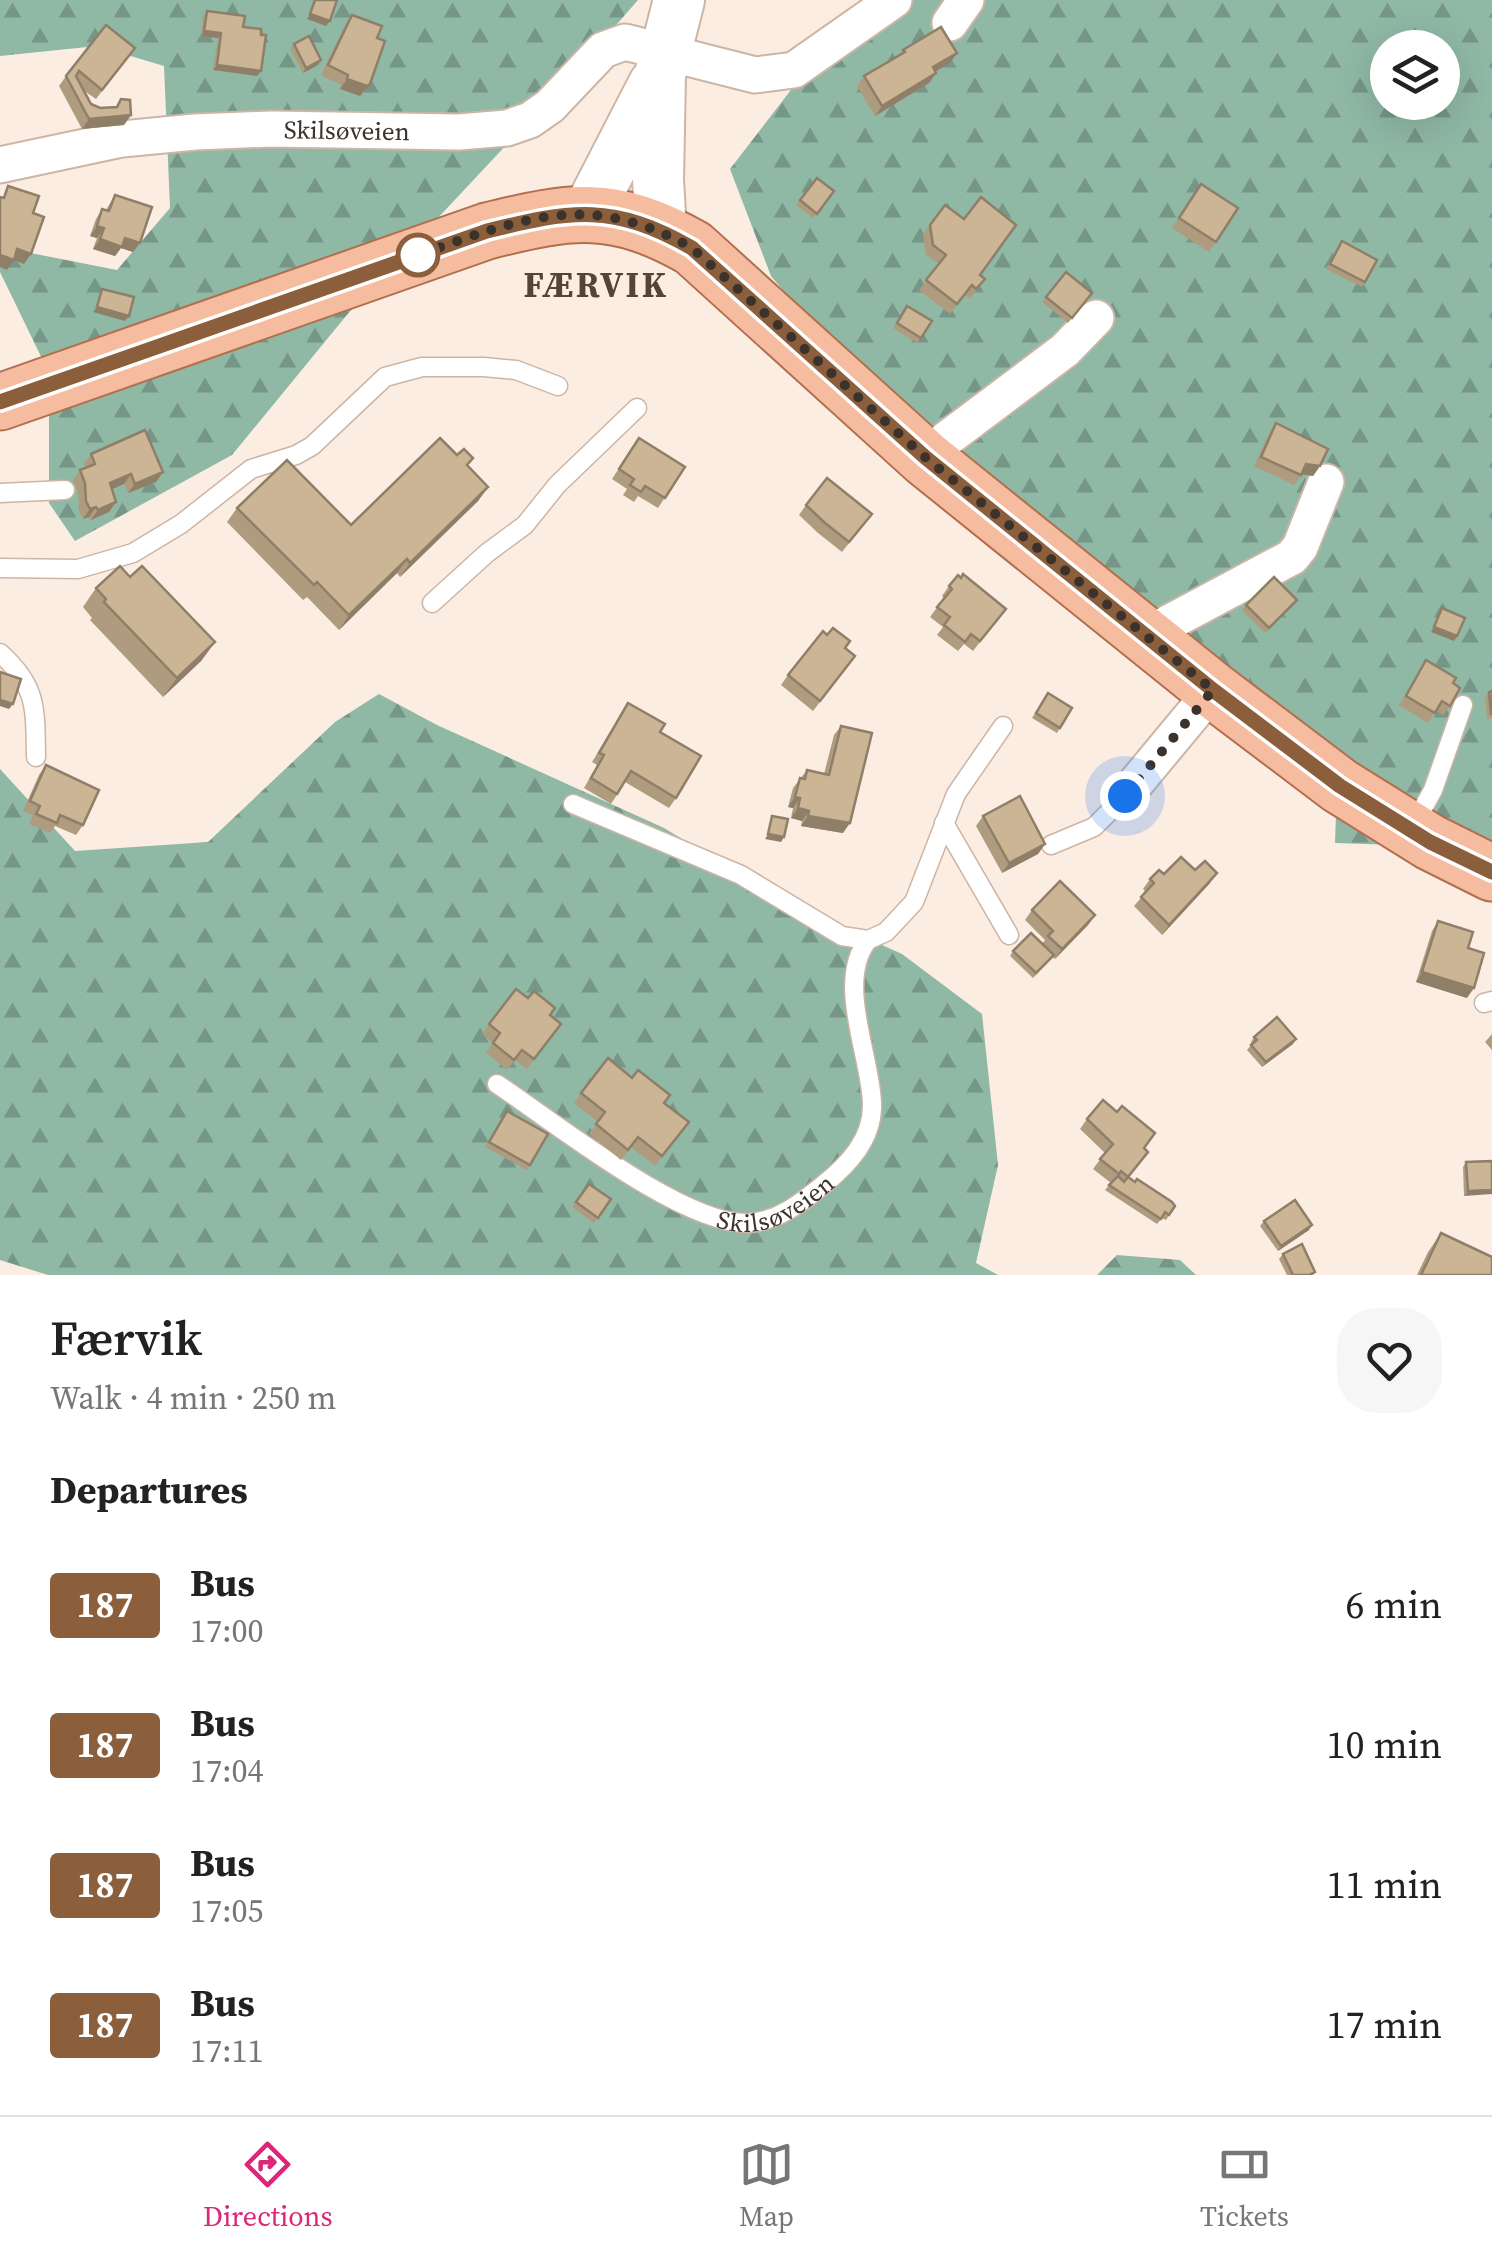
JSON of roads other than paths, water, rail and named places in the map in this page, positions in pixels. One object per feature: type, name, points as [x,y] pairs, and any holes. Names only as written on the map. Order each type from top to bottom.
[{"type":"main road","points":[[660,217],[663,64],[679,0]]},
{"type":"main road","points":[[0,402],[487,231],[595,201],[663,64]]},
{"type":"main road","points":[[595,201],[622,218],[660,217],[828,374],[926,458],[1213,690],[1340,786],[1410,830],[1492,872]]},
{"type":"street","name":"Skilsøveien","points":[[0,165],[122,138],[195,132],[459,132],[506,128],[530,120],[550,106],[603,50],[625,42],[663,64],[755,75],[794,70],[894,0]]},
{"type":"street","points":[[926,458],[1066,350],[1096,318]]},
{"type":"street","points":[[1146,635],[1292,557],[1300,547],[1326,482]]},
{"type":"street","points":[[1125,796],[1213,690]]},
{"type":"lane","points":[[0,568],[78,570],[132,553],[181,524],[251,469],[312,446],[386,377],[422,367],[484,367],[516,370],[558,386]]},
{"type":"lane","points":[[432,603],[487,553],[526,525],[557,485],[638,408]]},
{"type":"lane","points":[[0,493],[66,490]]},
{"type":"lane","points":[[0,652],[35,700],[36,756]]},
{"type":"lane","points":[[1410,830],[1440,776],[1463,705]]},
{"type":"lane","points":[[573,804],[741,875],[842,936],[868,940],[886,932],[914,902],[956,794],[1003,726]]},
{"type":"lane","points":[[1051,845],[1094,828],[1125,796]]},
{"type":"lane","points":[[944,823],[1008,934]]},
{"type":"lane","name":"Skilsøveien","points":[[498,1084],[666,1197],[709,1218],[762,1221],[796,1207],[844,1168],[867,1135],[872,1100],[855,1009],[855,986],[861,950],[868,940]]},
{"type":"district","name":"FÆRVIK","points":[[596,285]]}]
